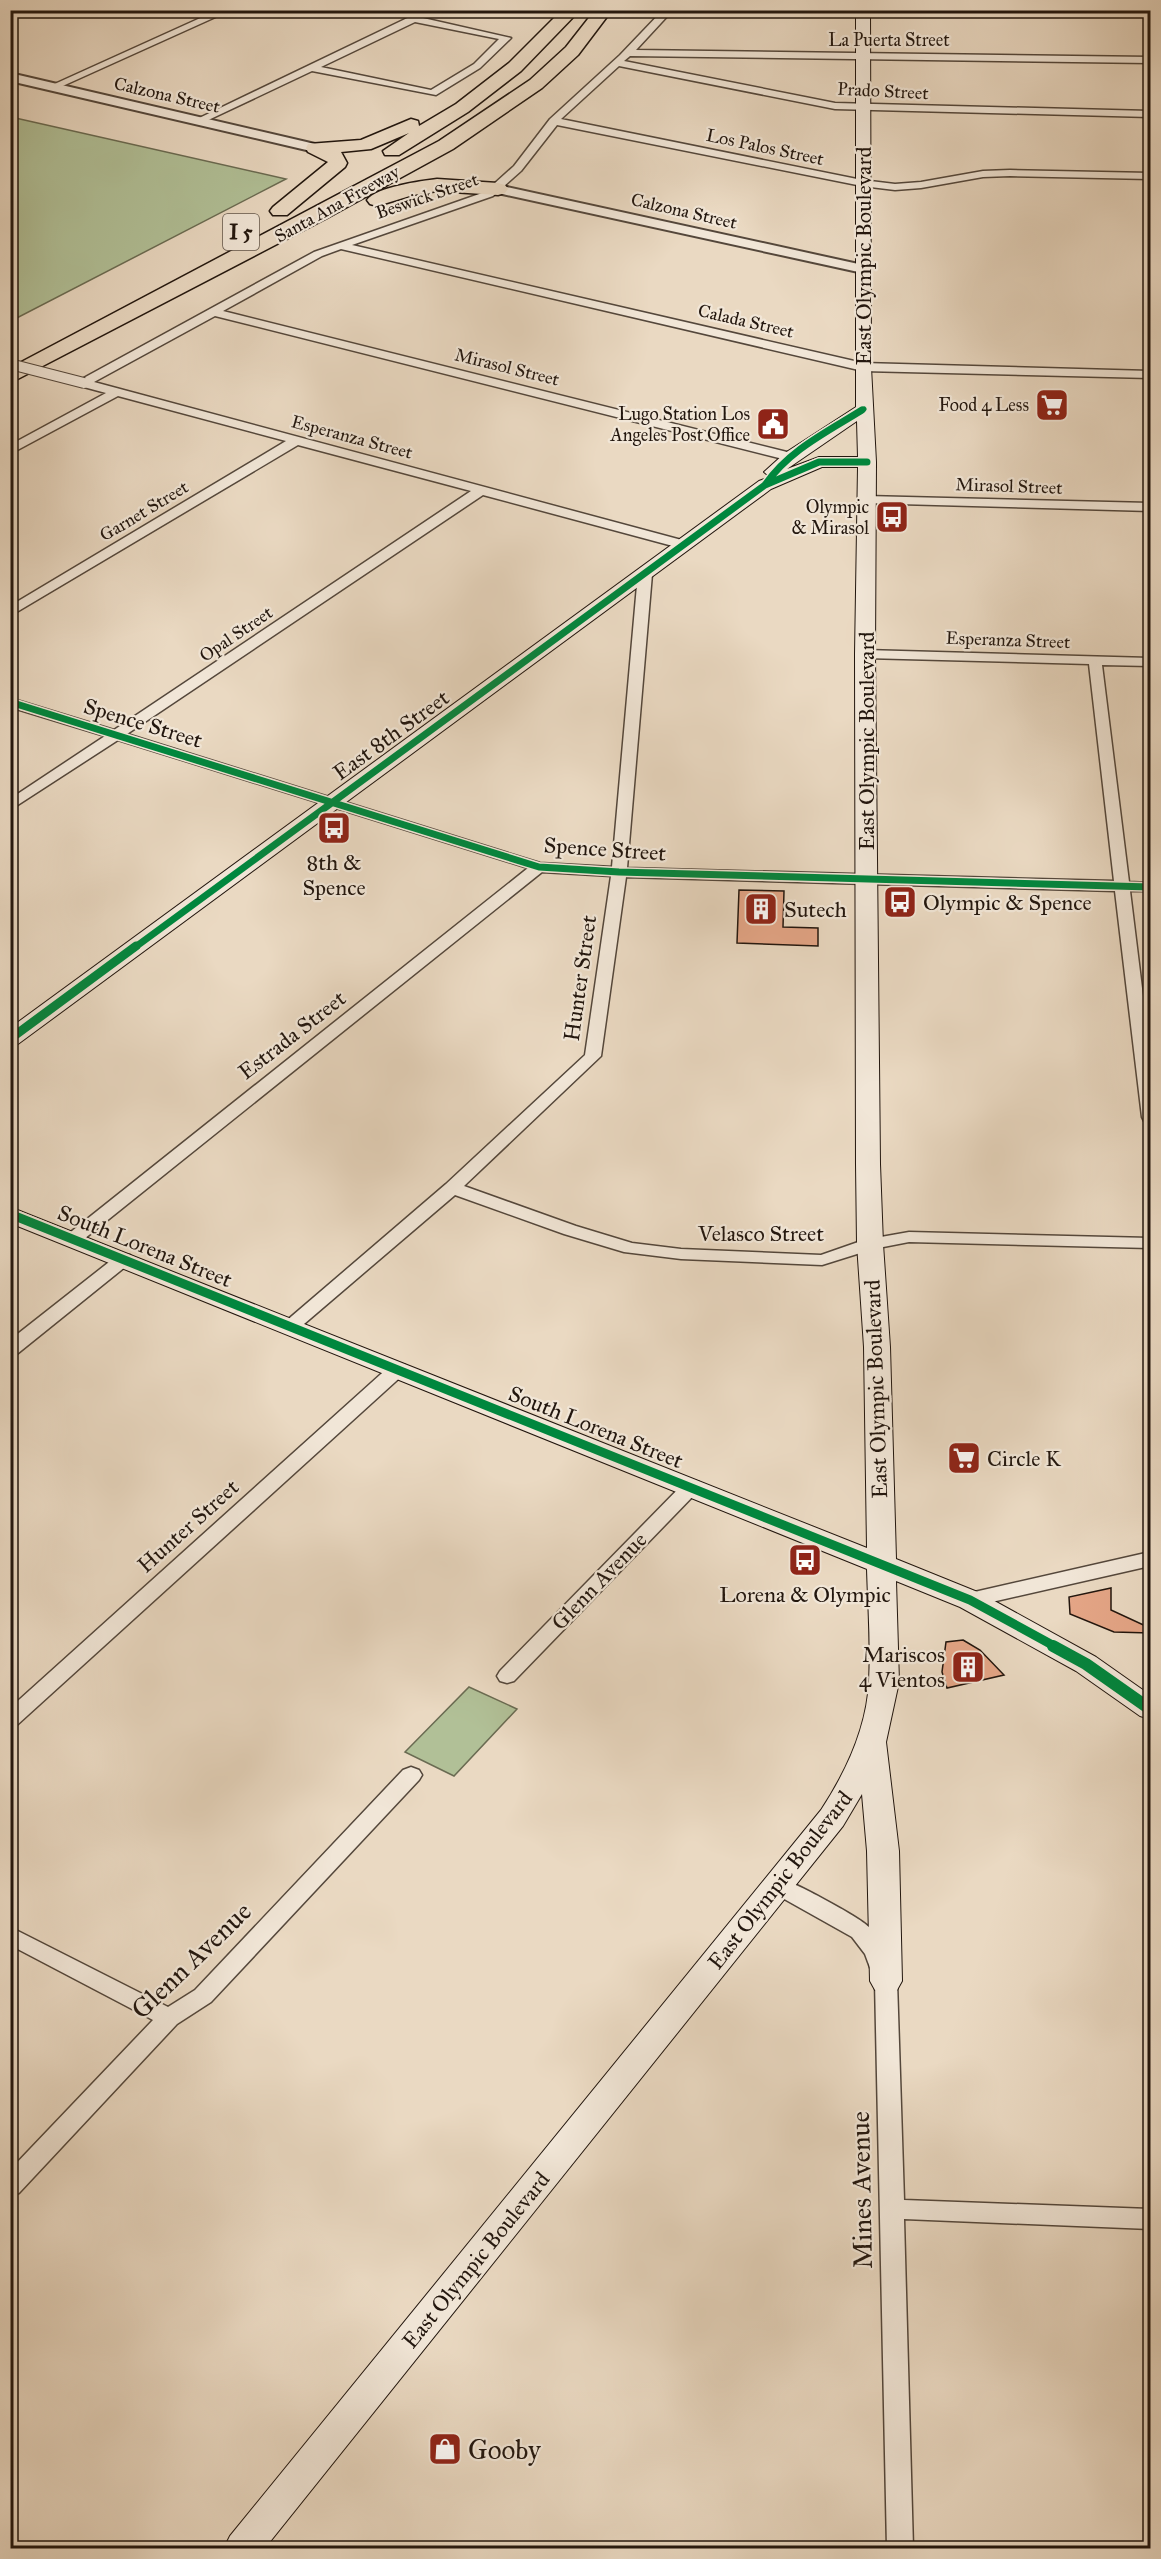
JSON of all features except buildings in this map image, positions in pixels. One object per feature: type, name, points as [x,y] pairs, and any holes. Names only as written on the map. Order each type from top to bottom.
[{"type":"highway","name":"Santa Ana Freeway","points":[[372,162],[462,108],[515,67],[571,12]]},
{"type":"highway","name":"Santa Ana Freeway","points":[[10,377],[320,214],[476,126],[536,84],[572,51],[603,12]]},
{"type":"highway","points":[[315,148],[364,145],[387,137],[427,117],[462,108]]},
{"type":"highway","points":[[476,126],[474,142],[451,165],[455,175],[498,189]]},
{"type":"highway","name":"Santa Ana Freeway","points":[[315,148],[334,156],[338,163],[272,216],[352,173]]},
{"type":"highway","points":[[320,214],[357,207],[419,185],[455,184],[498,189]]},
{"type":"main road","name":"East Olympic Boulevard","points":[[243,2548],[832,1818],[855,1786],[873,1742],[879,1718],[884,1682],[877,1347],[870,1244],[865,654],[867,462],[863,368],[863,10]]},
{"type":"main road","name":"East 8th Street","points":[[765,485],[772,473],[791,457],[864,410]]},
{"type":"main road","name":"East 8th Street","points":[[10,1039],[765,485],[819,462],[867,462]]},
{"type":"main road","name":"South Lorena Street","points":[[10,1214],[692,1486],[970,1600],[1086,1664],[1150,1709]]},
{"type":"main road","points":[[873,1742],[883,1851],[886,1981]]},
{"type":"street","points":[[10,14],[18,10]]},
{"type":"street","points":[[53,87],[227,10]]},
{"type":"street","points":[[198,121],[433,10]]},
{"type":"street","name":"Beswick Street","points":[[84,383],[340,245],[498,189],[513,176],[554,121],[598,78],[617,63],[669,10]]},
{"type":"street","points":[[313,68],[433,93],[477,66],[506,38],[414,20]]},
{"type":"street","name":"La Puerta Street","points":[[627,53],[1150,60]]},
{"type":"street","name":"Prado Street","points":[[617,63],[835,106],[1150,114]]},
{"type":"street","name":"Calzona Street","points":[[10,77],[315,148]]},
{"type":"street","name":"Los Palos Street","points":[[554,121],[862,183],[895,187],[921,185],[983,174],[1150,176]]},
{"type":"street","name":"Calzona Street","points":[[498,189],[863,269]]},
{"type":"street","name":"Calada Street","points":[[340,245],[863,368],[1150,375]]},
{"type":"street","name":"Mirasol Street","points":[[214,312],[791,457]]},
{"type":"street","name":"Esperanza Street","points":[[10,364],[684,545]]},
{"type":"street","points":[[10,450],[114,393]]},
{"type":"street","name":"Garnet Street","points":[[10,612],[295,441]]},
{"type":"street","name":"Opal Street","points":[[10,806],[481,490]]},
{"type":"street","name":"Mirasol Street","points":[[866,500],[1150,507]]},
{"type":"street","name":"Hunter Street","points":[[291,1326],[452,1188],[593,1056],[619,872],[645,574]]},
{"type":"street","name":"Esperanza Street","points":[[865,654],[1150,662]]},
{"type":"street","points":[[1095,660],[1150,1117]]},
{"type":"street","name":"Spence Street","points":[[10,702],[539,867],[619,872],[1150,886]]},
{"type":"street","name":"Estrada Street","points":[[73,1239],[539,867]]},
{"type":"street","name":"Velasco Street","points":[[452,1188],[570,1230],[630,1248],[739,1258],[822,1260],[870,1244],[909,1237],[1150,1243]]},
{"type":"street","points":[[10,1350],[124,1259]]},
{"type":"street","name":"Hunter Street","points":[[10,1719],[398,1369]]},
{"type":"street","name":"Glenn Avenue","points":[[507,1676],[692,1486]]},
{"type":"street","points":[[970,1600],[1150,1559]]},
{"type":"street","name":"Glenn Avenue","points":[[10,2186],[169,2018],[203,1996],[411,1775]]},
{"type":"street","name":"Mines Avenue","points":[[778,1885],[860,1931],[880,1959],[886,1981],[900,2548]]},
{"type":"street","points":[[10,1935],[169,2018]]},
{"type":"street","points":[[891,2209],[1150,2219]]},
{"type":"green space","points":[[11,117],[286,179],[11,321]]},
{"type":"green space","points":[[469,1687],[517,1709],[454,1776],[405,1752]]},
{"type":"cycle path","points":[[765,485],[783,462],[796,452],[864,409]]},
{"type":"cycle path","points":[[10,1039],[765,485],[819,462],[867,462]]},
{"type":"cycle path","points":[[10,702],[539,867],[619,872],[1150,887]]},
{"type":"cycle path","points":[[10,1214],[970,1600],[1086,1664],[1150,1709]]},
{"type":"place","name":"Food 4 Less","points":[[1052,405]]},
{"type":"place","name":"Lugo Station Los Angeles Post Office","points":[[773,424]]},
{"type":"place","name":"Olympic & Mirasol","points":[[892,517]]},
{"type":"place","name":"8th & Spence","points":[[334,828]]},
{"type":"place","name":"Olympic & Spence","points":[[900,902]]},
{"type":"place","name":"Sutech","points":[[761,909]]},
{"type":"place","name":"Circle K","points":[[964,1458]]},
{"type":"place","name":"Lorena & Olympic","points":[[805,1560]]},
{"type":"place","name":"Mariscos 4 Vientos","points":[[968,1667]]},
{"type":"place","name":"Gooby","points":[[445,2449]]}]
